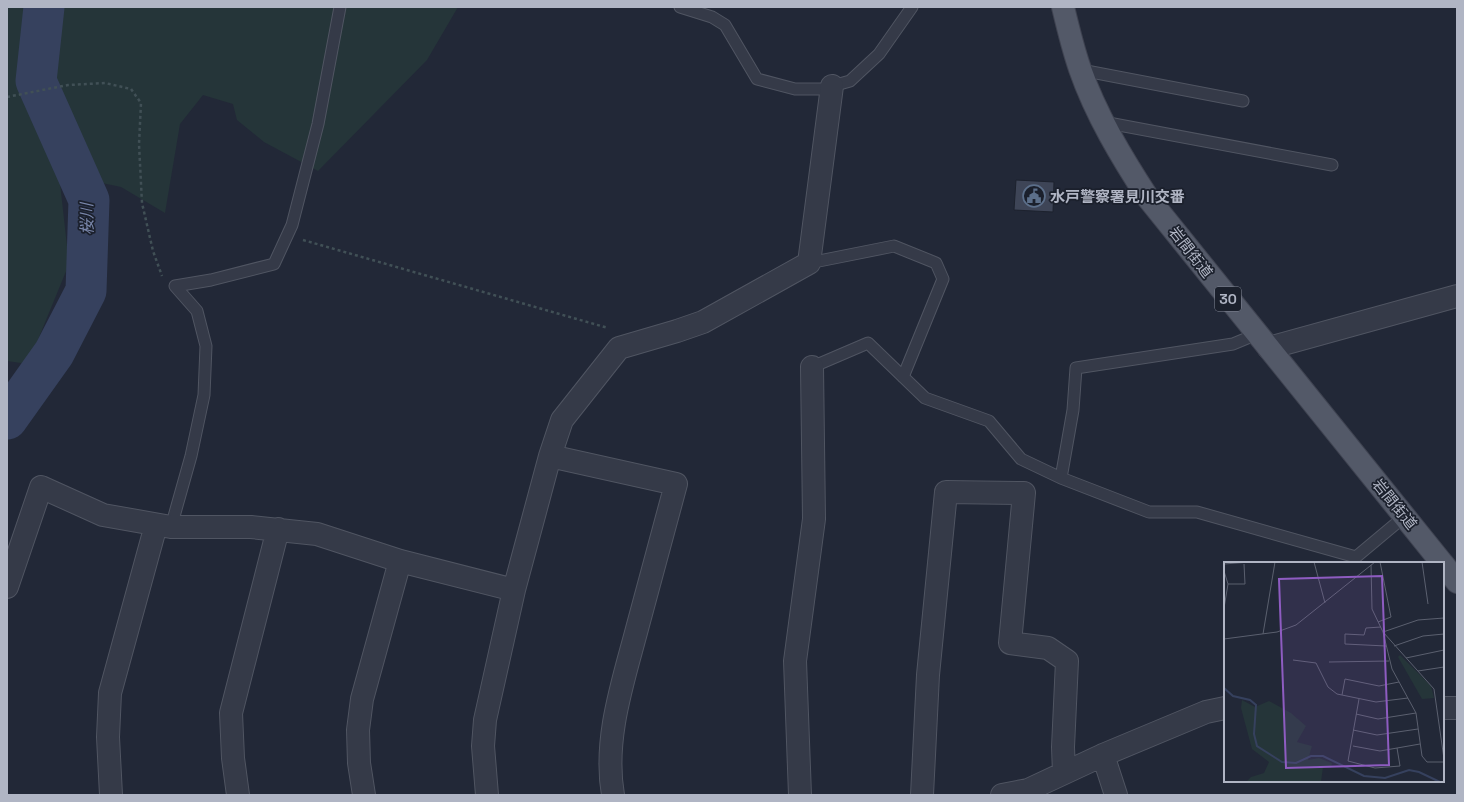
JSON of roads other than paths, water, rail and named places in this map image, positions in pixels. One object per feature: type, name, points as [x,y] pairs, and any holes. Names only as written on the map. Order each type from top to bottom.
[{"type":"main road","name":"岩間街道","points":[[1063,7],[1081,70],[1104,122],[1129,169],[1148,198],[1442,562]]},
{"type":"main road","name":"岩間街道","points":[[1444,564],[1457,582]]},
{"type":"street","points":[[487,795],[483,746],[485,720],[514,590],[550,456],[562,420],[619,348],[703,322],[809,263],[832,86]]},
{"type":"street","points":[[1263,341],[1457,296]]},
{"type":"street","points":[[800,795],[795,661],[814,519],[812,367]]},
{"type":"street","points":[[550,456],[676,484],[618,698],[611,744],[611,782],[613,795]]},
{"type":"street","points":[[7,587],[41,487],[103,515],[164,526],[278,529],[317,534],[400,560],[514,590]]},
{"type":"street","points":[[922,795],[928,675],[946,492],[1024,493],[1010,643],[1048,648],[1067,661],[1063,747],[1064,773]]},
{"type":"street","points":[[111,795],[108,737],[110,693],[164,526]]},
{"type":"street","points":[[238,795],[233,758],[231,713],[278,529]]},
{"type":"street","points":[[364,795],[359,762],[358,730],[362,699],[400,560]]},
{"type":"street","points":[[1002,795],[1027,793],[1064,773],[1103,756],[1206,712],[1224,708]]},
{"type":"street","points":[[1444,708],[1457,708]]},
{"type":"street","points":[[1103,756],[1116,795]]},
{"type":"lane","points":[[164,526],[191,456],[204,395],[206,346],[197,310],[175,286],[211,280],[274,264],[292,225],[318,124],[340,7]]},
{"type":"lane","points":[[680,7],[712,17],[725,25],[757,79],[795,90],[822,89],[850,81],[879,54],[912,7]]},
{"type":"lane","points":[[1081,70],[1243,101]]},
{"type":"lane","points":[[1104,122],[1332,165]]},
{"type":"lane","points":[[809,263],[894,246],[936,263],[943,279],[903,377]]},
{"type":"lane","points":[[1061,478],[1073,410],[1076,368],[1233,344],[1263,341]]},
{"type":"lane","points":[[812,367],[868,343],[925,398],[989,420],[1021,459],[1061,478],[1149,512],[1197,512],[1356,557],[1405,516]]},
{"type":"waterway","name":"桜川","points":[[7,419],[54,353],[86,291],[89,200],[36,81],[44,7]]},
{"type":"place","name":"水戸警察署見川交番","points":[[1034,196]]}]
